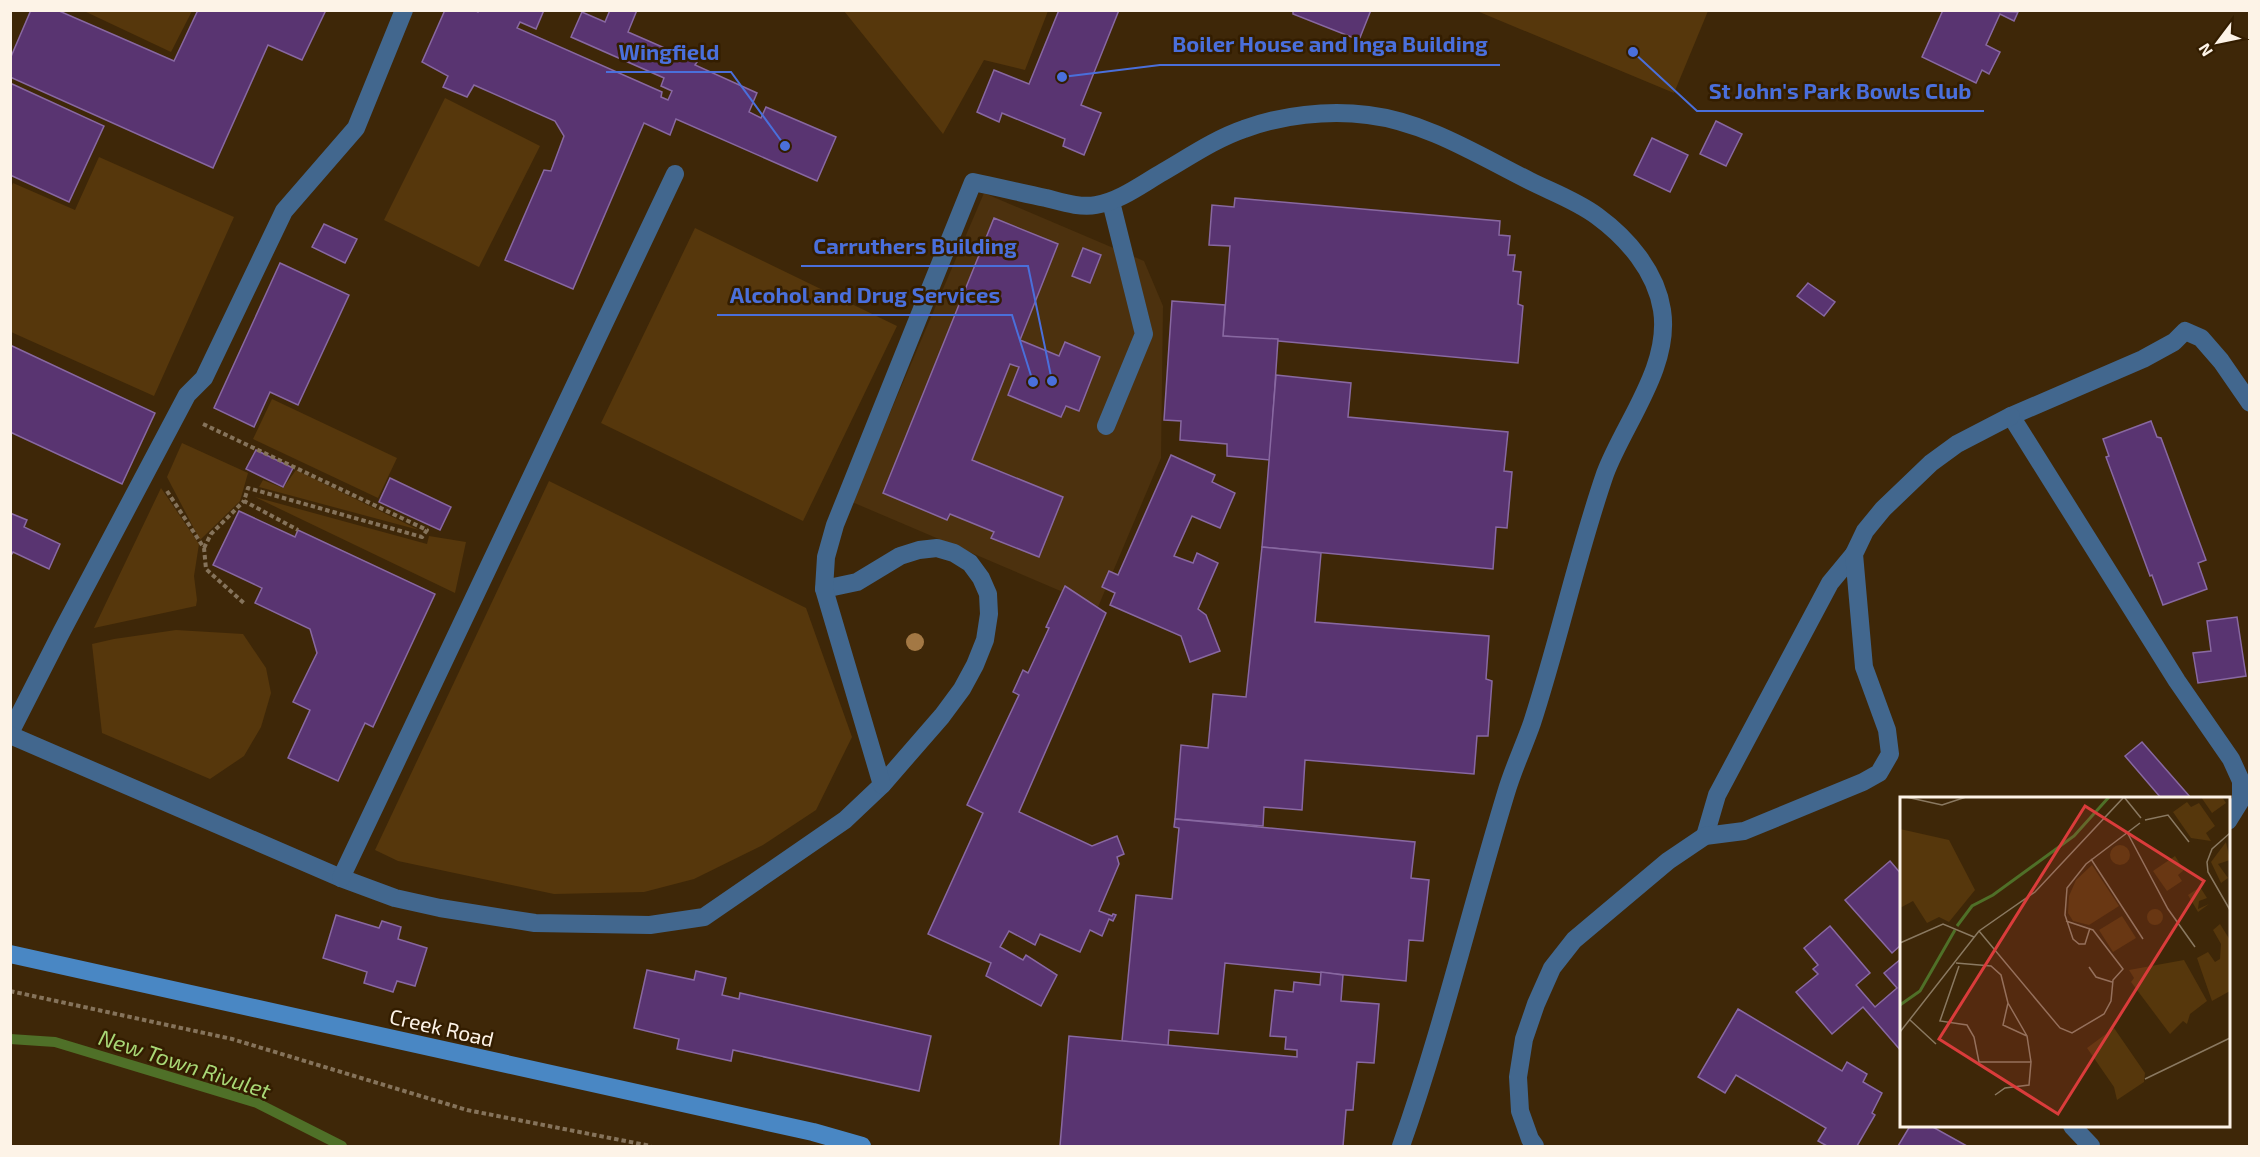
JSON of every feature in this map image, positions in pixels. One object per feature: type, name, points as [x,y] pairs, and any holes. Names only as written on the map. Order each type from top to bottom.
[{"type":"street","name":"Creek Road","points":[[10,954],[813,1132],[862,1146]]},
{"type":"lane","points":[[404,10],[356,128],[284,211],[204,378],[187,395],[10,734],[341,878],[395,898],[535,923],[650,925],[704,917],[845,820],[882,785],[942,716],[962,689],[985,640],[989,614],[988,594],[981,578],[970,563],[937,548],[919,550],[900,556],[858,582],[824,589]]},
{"type":"lane","points":[[882,785],[824,589],[826,557],[835,525],[973,182],[1089,206],[1111,202],[1206,147],[1243,129],[1283,118],[1328,114],[1366,115],[1404,122],[1445,137],[1593,213],[1620,236],[1639,258],[1654,282],[1662,309],[1663,335],[1640,404],[1608,466],[1590,517],[1532,723],[1506,790],[1441,1021],[1401,1146]]},
{"type":"lane","points":[[341,878],[675,174]]},
{"type":"lane","points":[[1106,426],[1144,334],[1111,202]]},
{"type":"lane","points":[[1705,836],[1722,784],[1830,583],[1854,554],[1865,531],[1883,509],[1931,463],[1957,444],[2011,416],[2143,359],[2174,342],[2185,331],[2201,338],[2221,361],[2250,403]]},
{"type":"lane","points":[[2011,416],[2177,681],[2231,759],[2241,781],[2241,800],[2230,818]]},
{"type":"lane","points":[[1535,1146],[1530,1139],[1520,1111],[1518,1077],[1524,1039],[1552,968],[1574,940],[1668,861],[1705,836],[1744,831],[1863,782],[1879,773],[1890,754],[1887,730],[1864,667],[1854,554]]},
{"type":"lane","points":[[2074,1127],[2091,1146]]},
{"type":"path","points":[[178,412],[427,530],[422,537],[248,488],[244,501],[212,534],[204,548]]},
{"type":"path","points":[[151,465],[204,548],[206,569],[245,604]]},
{"type":"path","points":[[244,501],[298,530]]},
{"type":"path","points":[[10,991],[232,1039],[467,1110],[651,1146]]},
{"type":"shaded area","points":[[84,11],[192,11],[171,52]]},
{"type":"shaded area","points":[[844,11],[1048,11],[1025,70],[984,60],[943,134]]},
{"type":"shaded area","points":[[1477,11],[1708,11],[1674,93]]},
{"type":"shaded area","points":[[445,98],[540,146],[479,267],[384,220]]},
{"type":"shaded area","points":[[99,157],[234,217],[154,396],[11,332],[10,190],[13,183],[75,210]]},
{"type":"shaded area","points":[[984,193],[1144,261],[1163,306],[1161,458],[1098,607],[852,502]]},
{"type":"shaded area","points":[[695,228],[897,326],[803,521],[601,423]]},
{"type":"shaded area","points":[[272,399],[397,458],[378,498],[253,439]]},
{"type":"shaded area","points":[[182,443],[248,473],[240,501],[200,540],[167,477]]},
{"type":"shaded area","points":[[296,470],[419,530],[259,487],[263,480],[283,488]]},
{"type":"shaded area","points":[[549,481],[806,608],[852,737],[816,810],[763,845],[694,879],[644,892],[554,894],[398,861],[375,850]]},
{"type":"shaded area","points":[[161,488],[199,544],[194,576],[196,606],[94,628]]},
{"type":"shaded area","points":[[255,497],[427,544],[429,536],[466,542],[455,593]]},
{"type":"shaded area","points":[[176,630],[243,634],[266,668],[271,693],[261,727],[244,756],[210,779],[102,733],[92,644]]},
{"type":"building","points":[[31,10],[57,10],[174,61],[198,10],[326,10],[302,60],[268,45],[213,168],[10,77],[10,59]]},
{"type":"building","points":[[445,10],[478,12],[479,10],[544,10],[536,29],[520,22],[517,28],[662,92],[661,97],[668,100],[672,91],[661,86],[664,78],[571,37],[582,12],[605,22],[610,10],[637,10],[628,32],[697,62],[695,65],[757,93],[749,112],[761,118],[766,107],[836,137],[817,181],[676,119],[670,135],[644,123],[573,289],[505,260],[544,170],[551,171],[564,136],[555,121],[474,85],[467,97],[443,87],[448,76],[422,62]]},
{"type":"building","points":[[1059,10],[1119,10],[1081,105],[1101,113],[1084,155],[1063,146],[1065,139],[1002,113],[999,122],[977,112],[994,70],[1029,84]]},
{"type":"building","points":[[1293,10],[1371,10],[1359,40],[1293,14]]},
{"type":"building","points":[[1943,10],[2018,12],[2014,21],[2000,14],[1986,45],[2000,52],[1989,74],[1982,70],[1976,83],[1922,57]]},
{"type":"building","points":[[10,83],[104,126],[69,202],[10,175]]},
{"type":"building","points":[[1716,121],[1742,134],[1726,166],[1700,154]]},
{"type":"building","points":[[1652,138],[1688,155],[1670,192],[1634,175]]},
{"type":"building","points":[[1235,198],[1500,221],[1499,235],[1510,236],[1508,255],[1515,255],[1513,271],[1521,272],[1518,304],[1523,306],[1518,363],[1223,336],[1230,246],[1209,245],[1212,205],[1234,207]]},
{"type":"building","points":[[994,218],[1058,244],[1020,340],[1059,356],[1065,342],[1100,357],[1079,411],[1066,406],[1061,417],[1008,395],[1019,367],[1010,364],[972,460],[1063,497],[1039,557],[991,538],[994,532],[950,514],[947,520],[883,493]]},
{"type":"building","points":[[324,224],[357,239],[345,263],[312,247]]},
{"type":"building","points":[[1083,248],[1101,255],[1090,283],[1072,276]]},
{"type":"building","points":[[280,263],[349,295],[298,405],[270,392],[254,427],[214,408]]},
{"type":"building","points":[[1808,283],[1835,302],[1824,316],[1797,296]]},
{"type":"building","points":[[1172,301],[1225,305],[1223,336],[1278,339],[1270,460],[1227,456],[1227,444],[1180,440],[1181,421],[1164,420]]},
{"type":"building","points":[[10,345],[155,413],[122,484],[10,432]]},
{"type":"building","points":[[1276,375],[1351,383],[1348,417],[1508,432],[1504,471],[1512,472],[1507,528],[1496,527],[1493,569],[1262,547]]},
{"type":"building","points":[[2151,421],[2157,437],[2161,438],[2206,560],[2198,563],[2207,589],[2163,605],[2106,457],[2109,456],[2103,439]]},
{"type":"building","points":[[256,450],[293,468],[283,487],[246,469]]},
{"type":"building","points":[[1171,455],[1215,475],[1212,482],[1235,493],[1220,528],[1192,516],[1174,556],[1193,563],[1197,553],[1218,563],[1198,609],[1206,615],[1220,651],[1190,662],[1181,636],[1110,605],[1115,593],[1102,587],[1109,571],[1118,575]]},
{"type":"building","points":[[390,478],[451,507],[440,530],[379,502]]},
{"type":"building","points":[[239,511],[295,537],[298,530],[435,594],[373,727],[365,723],[338,781],[288,758],[310,710],[293,702],[317,653],[310,629],[255,603],[262,588],[213,565]]},
{"type":"building","points":[[10,513],[27,520],[24,527],[60,544],[49,569],[13,552],[10,557]]},
{"type":"building","points":[[1262,547],[1321,553],[1315,622],[1489,636],[1486,679],[1492,681],[1488,736],[1477,736],[1474,774],[1305,760],[1302,810],[1264,807],[1263,826],[1175,819],[1181,745],[1208,748],[1213,694],[1246,697]]},
{"type":"building","points":[[1065,586],[1106,613],[1019,812],[1092,846],[1117,836],[1124,854],[1117,857],[1119,864],[1099,911],[1112,916],[1116,915],[1113,921],[1109,919],[1102,936],[1090,930],[1080,952],[1040,934],[1035,945],[1009,931],[1000,947],[1023,960],[1026,955],[1057,975],[1041,1006],[986,976],[991,963],[928,934],[983,813],[967,805],[1019,695],[1013,692],[1023,670],[1028,673]]},
{"type":"building","points":[[2237,617],[2246,676],[2198,683],[2193,653],[2211,651],[2207,621]]},
{"type":"building","points":[[2142,742],[2190,797],[2160,797],[2125,756]]},
{"type":"building","points":[[1175,819],[1415,842],[1411,878],[1429,880],[1423,941],[1409,940],[1406,981],[1225,963],[1218,1034],[1169,1030],[1168,1046],[1122,1041],[1136,895],[1172,899],[1179,828],[1174,827]]},
{"type":"building","points":[[1890,861],[1900,873],[1900,946],[1892,953],[1845,900]]},
{"type":"building","points":[[336,915],[379,928],[382,921],[401,927],[398,939],[427,948],[415,986],[397,981],[393,992],[364,983],[367,972],[323,958]]},
{"type":"building","points":[[1830,926],[1870,973],[1856,985],[1875,1007],[1897,988],[1884,973],[1900,960],[1900,1050],[1863,1007],[1832,1034],[1796,992],[1818,974],[1813,969],[1818,965],[1804,948]]},
{"type":"building","points":[[647,970],[694,980],[696,971],[726,978],[722,995],[739,999],[740,993],[931,1036],[919,1091],[733,1050],[731,1061],[677,1049],[679,1039],[634,1028]]},
{"type":"building","points":[[1321,972],[1343,975],[1341,1001],[1379,1004],[1374,1063],[1357,1062],[1353,1110],[1346,1110],[1343,1146],[1060,1146],[1069,1036],[1297,1057],[1297,1050],[1285,1049],[1286,1037],[1270,1036],[1275,990],[1293,992],[1294,982],[1320,985]]},
{"type":"building","points":[[1738,1009],[1842,1071],[1847,1062],[1867,1074],[1863,1082],[1882,1093],[1872,1113],[1875,1115],[1857,1146],[1827,1146],[1818,1141],[1826,1128],[1736,1075],[1725,1093],[1698,1077]]},
{"type":"building","points":[[1909,1127],[1933,1127],[1967,1146],[1898,1146]]},
{"type":"waterway","name":"New Town Rivulet","points":[[10,1039],[55,1042],[257,1103],[342,1146]]},
{"type":"place","name":"St John's Park Bowls Club","points":[[1633,52]]},
{"type":"place","name":"Boiler House and Inga Building","points":[[1062,77]]},
{"type":"place","name":"Wingfield","points":[[785,146]]},
{"type":"place","name":"Carruthers Building","points":[[1052,381]]},
{"type":"place","name":"Alcohol and Drug Services","points":[[1033,382]]}]
